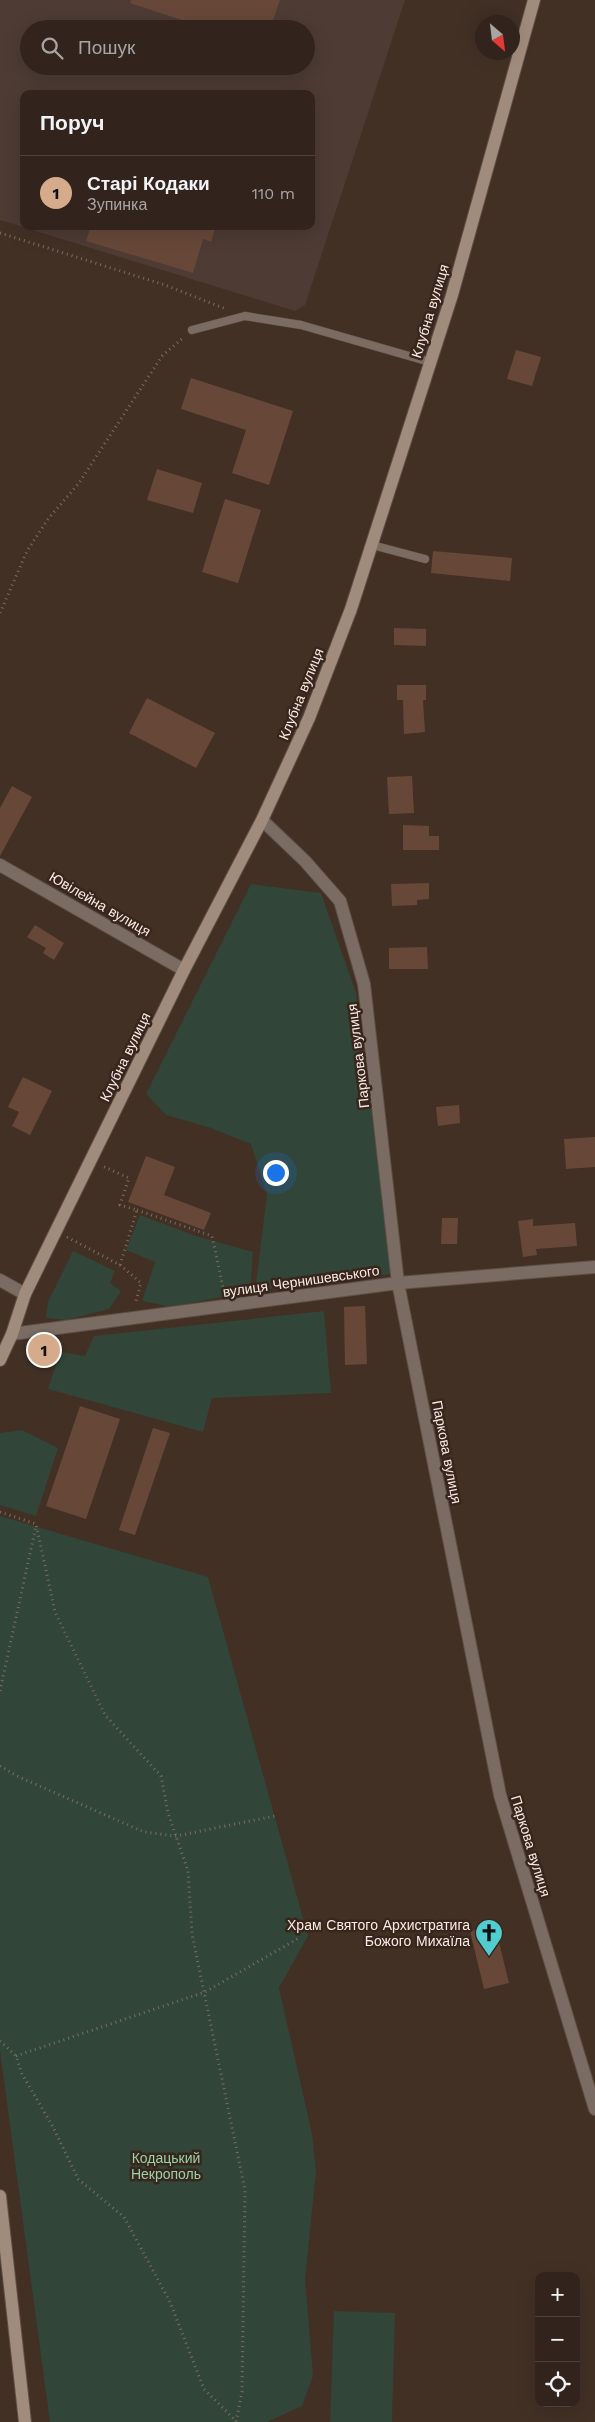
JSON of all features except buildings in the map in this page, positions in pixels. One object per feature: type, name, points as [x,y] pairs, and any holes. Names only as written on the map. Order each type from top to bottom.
[{"type":"street","name":"Клубна вулиця","points":[[0,1360],[12,1334],[24,1294],[184,970],[262,820],[309,718],[351,609],[452,295],[534,0]]},
{"type":"street","name":"Паркова вулиця","points":[[262,820],[305,861],[340,901],[364,984],[398,1283],[500,1795],[595,2109]]},
{"type":"street","name":"Ювілейна вулиця","points":[[0,865],[184,970]]},
{"type":"street","name":"вулиця Чернишевського","points":[[12,1334],[398,1283],[595,1267]]},
{"type":"street","points":[[0,1280],[24,1294]]},
{"type":"street","points":[[0,2196],[25,2422]]},
{"type":"lane","points":[[192,330],[245,316],[301,325],[430,362]]},
{"type":"lane","points":[[372,545],[425,559]]},
{"type":"path","points":[[0,233],[165,285],[245,316]]},
{"type":"path","points":[[0,613],[27,550],[48,519],[79,483],[162,356],[192,330]]},
{"type":"path","points":[[90,1161],[129,1178],[120,1205],[212,1236],[226,1306]]},
{"type":"path","points":[[120,1265],[137,1210]]},
{"type":"path","points":[[56,1231],[120,1265],[141,1283],[130,1319]]},
{"type":"path","points":[[0,1512],[36,1524]]},
{"type":"path","points":[[0,1691],[36,1524]]},
{"type":"path","points":[[36,1524],[55,1612],[105,1715],[161,1776],[168,1813],[188,1870],[192,1934],[245,2190],[242,2392],[236,2421]]},
{"type":"path","points":[[0,1766],[19,1777],[144,1832],[176,1836],[275,1816]]},
{"type":"path","points":[[16,2056],[205,1992],[299,1938]]},
{"type":"path","points":[[0,2042],[16,2056],[22,2074],[52,2127],[78,2179],[124,2217],[170,2302],[204,2389],[236,2421]]},
{"type":"shaded area","points":[[0,0],[405,0],[305,305],[295,311],[32,230],[315,230],[315,90],[20,90],[20,226],[0,220]]},
{"type":"green space","points":[[251,884],[321,893],[356,993],[392,1274],[255,1290],[267,1195],[251,1144],[211,1128],[166,1115],[146,1094]]},
{"type":"green space","points":[[140,1215],[196,1236],[253,1252],[250,1291],[172,1307],[142,1301],[155,1262],[126,1250]]},
{"type":"green space","points":[[73,1251],[115,1271],[110,1283],[121,1291],[109,1309],[66,1320],[46,1318],[48,1302]]},
{"type":"green space","points":[[324,1311],[331,1393],[212,1398],[203,1432],[48,1389],[60,1352],[85,1356],[94,1336]]},
{"type":"green space","points":[[22,1430],[58,1448],[36,1516],[0,1505],[0,1433]]},
{"type":"green space","name":"Кодацький Некрополь","points":[[0,1516],[208,1577],[308,1936],[279,1988],[312,2134],[316,2172],[305,2279],[313,2376],[302,2406],[267,2422],[50,2422],[0,2051]]},
{"type":"green space","points":[[334,2311],[395,2313],[392,2422],[330,2422]]},
{"type":"place","name":"Старі Кодаки","points":[[44,1350]]},
{"type":"place","name":"Храм Святого Архистратига Божого Михаїла","points":[[489,1957]]}]
